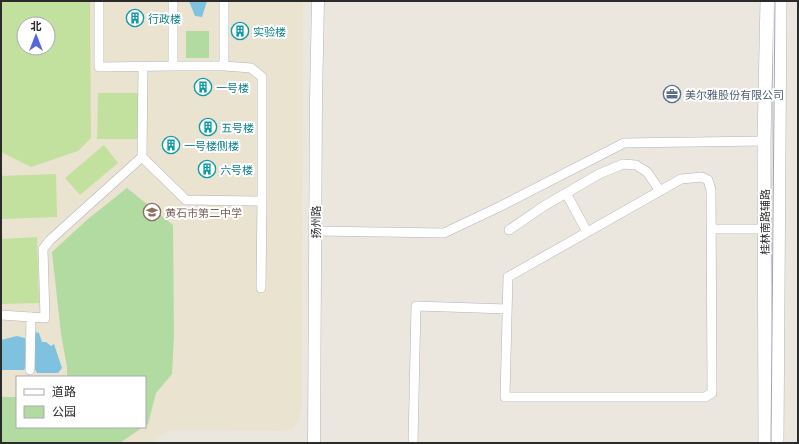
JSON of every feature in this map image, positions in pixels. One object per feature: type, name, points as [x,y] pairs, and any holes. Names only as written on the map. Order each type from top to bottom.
[{"type":"main road","name":"桂林南路辅路","points":[[766,443],[764,141],[767,1]]},
{"type":"main road","points":[[766,443],[771,1]]},
{"type":"main road","points":[[777,443],[780,1]]},
{"type":"main road","name":"桂林南路辅路","points":[[784,443],[786,1]]},
{"type":"street","points":[[99,1],[99,66],[224,66],[251,68],[262,77],[261,288]]},
{"type":"street","points":[[173,1],[173,66]]},
{"type":"street","points":[[224,1],[224,66]]},
{"type":"street","name":"扬州路","points":[[314,443],[318,1]]},
{"type":"street","points":[[143,66],[142,157],[186,200],[262,201]]},
{"type":"street","points":[[315,231],[444,233],[501,206],[624,143],[764,141]]},
{"type":"street","points":[[1,315],[45,318],[43,249],[50,240],[142,157]]},
{"type":"street","points":[[509,230],[566,193],[599,174],[623,164],[636,165],[642,168],[647,172],[660,190]]},
{"type":"street","points":[[702,177],[708,180],[711,190],[712,229],[712,393],[705,398],[505,397],[508,277],[681,179],[702,177]]},
{"type":"street","points":[[566,193],[587,232]]},
{"type":"street","points":[[712,229],[764,229]]},
{"type":"street","points":[[413,443],[416,306],[507,309]]},
{"type":"street","points":[[30,370],[31,317]]},
{"type":"shaded area","name":"黄石市第二中学","points":[[1,1],[303,1],[302,408],[299,419],[292,429],[281,431],[170,430],[151,443],[1,443]]},
{"type":"green space","points":[[1,1],[90,1],[91,138],[78,151],[31,167],[1,152]]},
{"type":"green space","points":[[186,31],[209,31],[209,58],[186,58]]},
{"type":"green space","points":[[98,93],[141,93],[140,139],[97,139]]},
{"type":"green space","points":[[104,145],[118,163],[80,195],[65,178]]},
{"type":"green space","points":[[56,174],[57,217],[1,219],[1,176]]},
{"type":"green space","points":[[127,188],[173,225],[174,336],[172,374],[156,393],[148,424],[146,425],[146,376],[67,376],[52,252],[88,219]]},
{"type":"green space","points":[[37,237],[39,303],[1,304],[1,239]]},
{"type":"green space","points":[[1,396],[16,397],[16,428],[142,428],[120,443],[1,443]]},
{"type":"water","points":[[189,1],[207,1],[202,17],[195,16]]},
{"type":"water","points":[[35,332],[39,333],[42,342],[46,342],[51,346],[54,344],[62,368],[58,373],[37,373],[34,367]]},
{"type":"water","points":[[17,336],[25,338],[26,366],[24,370],[1,370],[1,340]]},
{"type":"tram line","points":[[771,443],[775,1]]},
{"type":"place","name":"行政楼","points":[[135,18]]},
{"type":"place","name":"实验楼","points":[[240,31]]},
{"type":"place","name":"一号楼","points":[[203,87]]},
{"type":"place","name":"美尔雅股份有限公司","points":[[672,94]]},
{"type":"place","name":"五号楼","points":[[208,127]]},
{"type":"place","name":"一号楼侧楼","points":[[171,145]]},
{"type":"place","name":"六号楼","points":[[207,169]]},
{"type":"place","name":"黄石市第二中学","points":[[152,212]]}]
